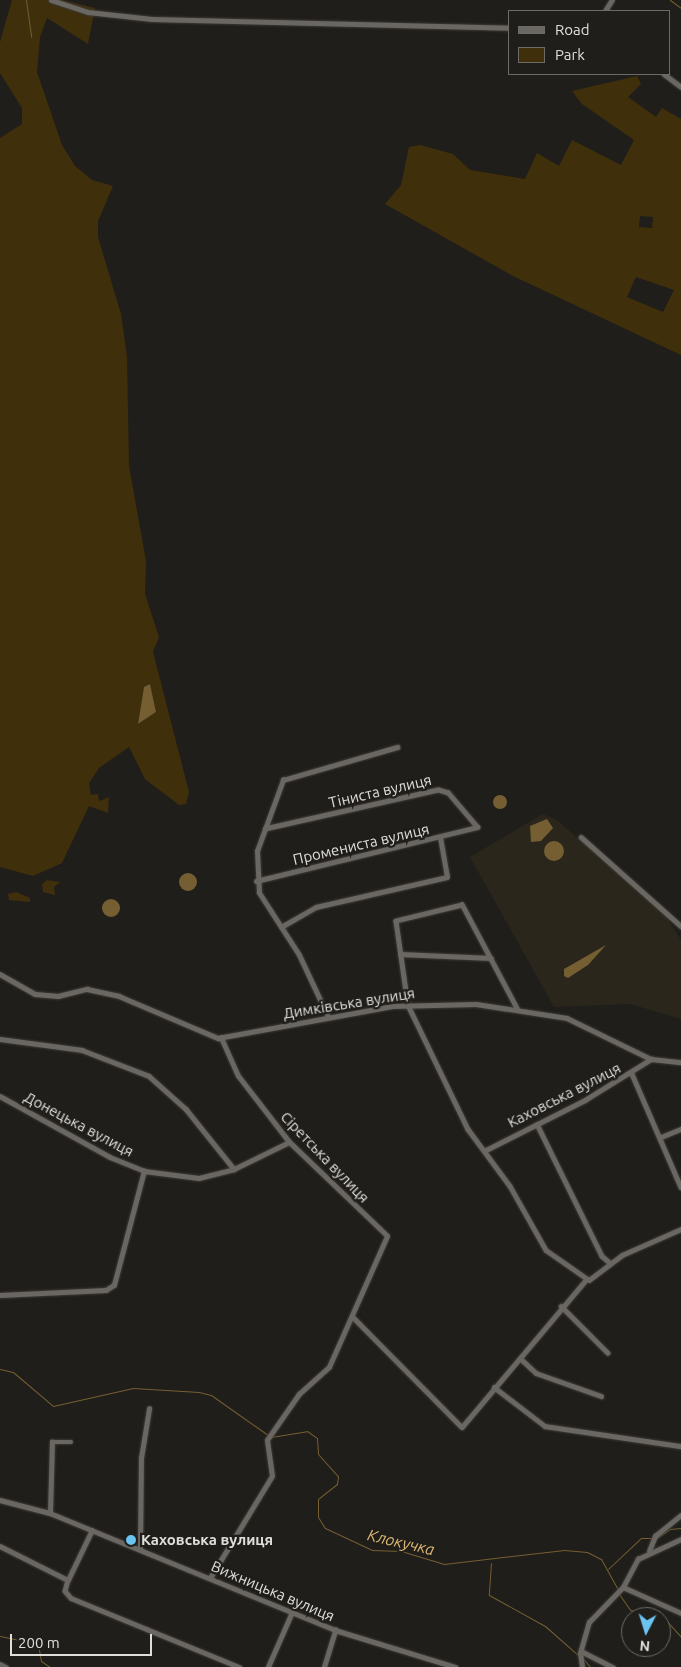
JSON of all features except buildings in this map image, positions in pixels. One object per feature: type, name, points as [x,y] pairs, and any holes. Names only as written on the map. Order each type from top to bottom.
[{"type":"street","points":[[51,0],[88,12],[152,20],[508,28]]},
{"type":"street","points":[[665,75],[681,87]]},
{"type":"street","points":[[328,1017],[256,881],[256,857],[283,780],[397,747]]},
{"type":"street","name":"Тіниста вулиця","points":[[265,829],[438,790],[448,793],[474,821],[477,828],[472,832]]},
{"type":"street","name":"Промениста вулиця","points":[[256,881],[472,832]]},
{"type":"street","points":[[581,837],[681,926]]},
{"type":"street","points":[[281,927],[316,907],[447,877],[440,839]]},
{"type":"street","points":[[517,1009],[462,905],[395,922],[408,1005],[468,1129],[486,1150],[545,1248],[586,1280]]},
{"type":"street","points":[[400,954],[491,958]]},
{"type":"street","points":[[0,974],[35,994],[58,996],[86,989],[119,996],[221,1038]]},
{"type":"street","name":"Димківська вулиця","points":[[221,1038],[328,1017],[408,1005],[517,1009],[574,1020],[651,1059],[681,1062]]},
{"type":"street","points":[[0,1038],[89,1051],[150,1076],[186,1109],[234,1169]]},
{"type":"street","name":"Сіретська вулиця","points":[[221,1038],[238,1076],[289,1142],[387,1236],[352,1316]]},
{"type":"street","name":"Каховська вулиця","points":[[486,1150],[632,1074],[651,1059]]},
{"type":"street","points":[[632,1074],[661,1137],[681,1187]]},
{"type":"street","name":"Донецька вулиця","points":[[0,1096],[110,1157],[144,1171],[199,1178],[234,1169],[289,1142]]},
{"type":"street","points":[[537,1124],[602,1256],[610,1262]]},
{"type":"street","points":[[661,1137],[681,1129]]},
{"type":"street","points":[[0,1295],[106,1290],[114,1285],[144,1171]]},
{"type":"street","points":[[210,1578],[272,1476],[267,1440],[299,1394],[329,1367],[352,1316],[458,1427],[520,1358],[561,1306],[586,1280],[610,1262],[681,1229]]},
{"type":"street","points":[[561,1306],[608,1353]]},
{"type":"street","points":[[520,1358],[536,1373],[601,1396]]},
{"type":"street","points":[[494,1387],[545,1426],[681,1446]]},
{"type":"street","points":[[140,1550],[141,1458],[149,1409]]},
{"type":"street","points":[[50,1513],[52,1442],[70,1442]]},
{"type":"street","name":"Вижницька вулиця","points":[[0,1500],[50,1513],[335,1630],[455,1667]]},
{"type":"street","points":[[649,1551],[654,1538],[681,1514]]},
{"type":"street","points":[[92,1530],[68,1580],[66,1591],[71,1598],[239,1667]]},
{"type":"street","points":[[582,1667],[579,1659],[580,1652],[589,1622],[621,1588],[631,1568],[649,1551],[681,1539]]},
{"type":"street","points":[[0,1546],[68,1580]]},
{"type":"street","points":[[621,1588],[681,1613]]},
{"type":"street","points":[[268,1667],[292,1612]]},
{"type":"street","points":[[324,1667],[335,1630]]},
{"type":"street","points":[[580,1652],[613,1667]]},
{"type":"street","points":[[0,1664],[6,1667]]},
{"type":"shaded area","points":[[150,684],[156,712],[138,724],[144,687]]},
{"type":"shaded area","points":[[500,795],[505,797],[507,802],[505,807],[500,809],[495,807],[493,802],[495,797]]},
{"type":"shaded area","points":[[543,814],[557,820],[665,915],[681,940],[681,1019],[630,1004],[554,1007],[470,857]]},
{"type":"shaded area","points":[[547,819],[553,828],[541,841],[531,842],[530,826]]},
{"type":"shaded area","points":[[554,841],[561,844],[564,851],[561,858],[554,861],[547,858],[544,851],[547,844]]},
{"type":"shaded area","points":[[188,873],[194,876],[197,882],[194,888],[188,891],[182,888],[179,882],[182,876]]},
{"type":"shaded area","points":[[111,899],[117,902],[120,908],[117,914],[111,917],[105,914],[102,908],[105,902]]},
{"type":"shaded area","points":[[606,945],[588,965],[568,978],[564,976],[564,969]]},
{"type":"green space","points":[[12,0],[62,0],[95,8],[88,44],[47,18],[40,37],[37,72],[62,145],[75,166],[92,180],[113,186],[98,221],[98,237],[121,314],[127,357],[129,466],[146,561],[145,594],[159,637],[153,652],[189,792],[186,804],[179,805],[145,779],[129,747],[99,768],[89,783],[91,795],[98,794],[99,801],[109,797],[108,813],[89,806],[62,863],[33,876],[0,867],[0,138],[22,124],[22,108],[0,73],[0,42]],"holes":[[[150,684],[156,712],[138,724],[144,687]]]},
{"type":"green space","points":[[637,76],[641,84],[628,97],[656,117],[662,108],[681,119],[681,355],[513,276],[385,204],[401,185],[409,147],[420,145],[453,154],[470,170],[525,179],[537,153],[559,166],[572,140],[621,165],[634,140],[582,104],[572,91]],"holes":[[[640,216],[653,217],[652,228],[639,227]],[[636,277],[674,290],[663,312],[627,297]]]},
{"type":"green space","points":[[47,880],[60,882],[54,887],[55,895],[43,892],[42,884]]},
{"type":"green space","points":[[16,892],[30,898],[30,902],[9,900],[8,894]]},
{"type":"waterway","points":[[26,0],[31,37]]},
{"type":"waterway","points":[[670,0],[681,8]]},
{"type":"waterway","name":"Клокучка","points":[[0,1369],[13,1372],[53,1406],[133,1388],[199,1392],[211,1395],[268,1435]]},
{"type":"waterway","name":"Клокучка","points":[[271,1437],[307,1431],[317,1438],[318,1454],[338,1476],[337,1484],[318,1499],[318,1517],[325,1528],[372,1550],[401,1551],[444,1564],[564,1550],[587,1552],[601,1559],[618,1590]]},
{"type":"waterway","points":[[608,1569],[641,1538],[657,1538],[670,1529],[681,1528]]},
{"type":"waterway","points":[[491,1563],[489,1595],[545,1626],[578,1655]]},
{"type":"waterway","name":"Клокучка","points":[[619,1594],[630,1610],[664,1618],[681,1637]]},
{"type":"waterway","points":[[0,1636],[38,1644],[41,1661],[50,1667]]},
{"type":"waterway","points":[[582,1657],[590,1667]]},
{"type":"place","name":"Каховська вулиця","points":[[131,1540]]}]
